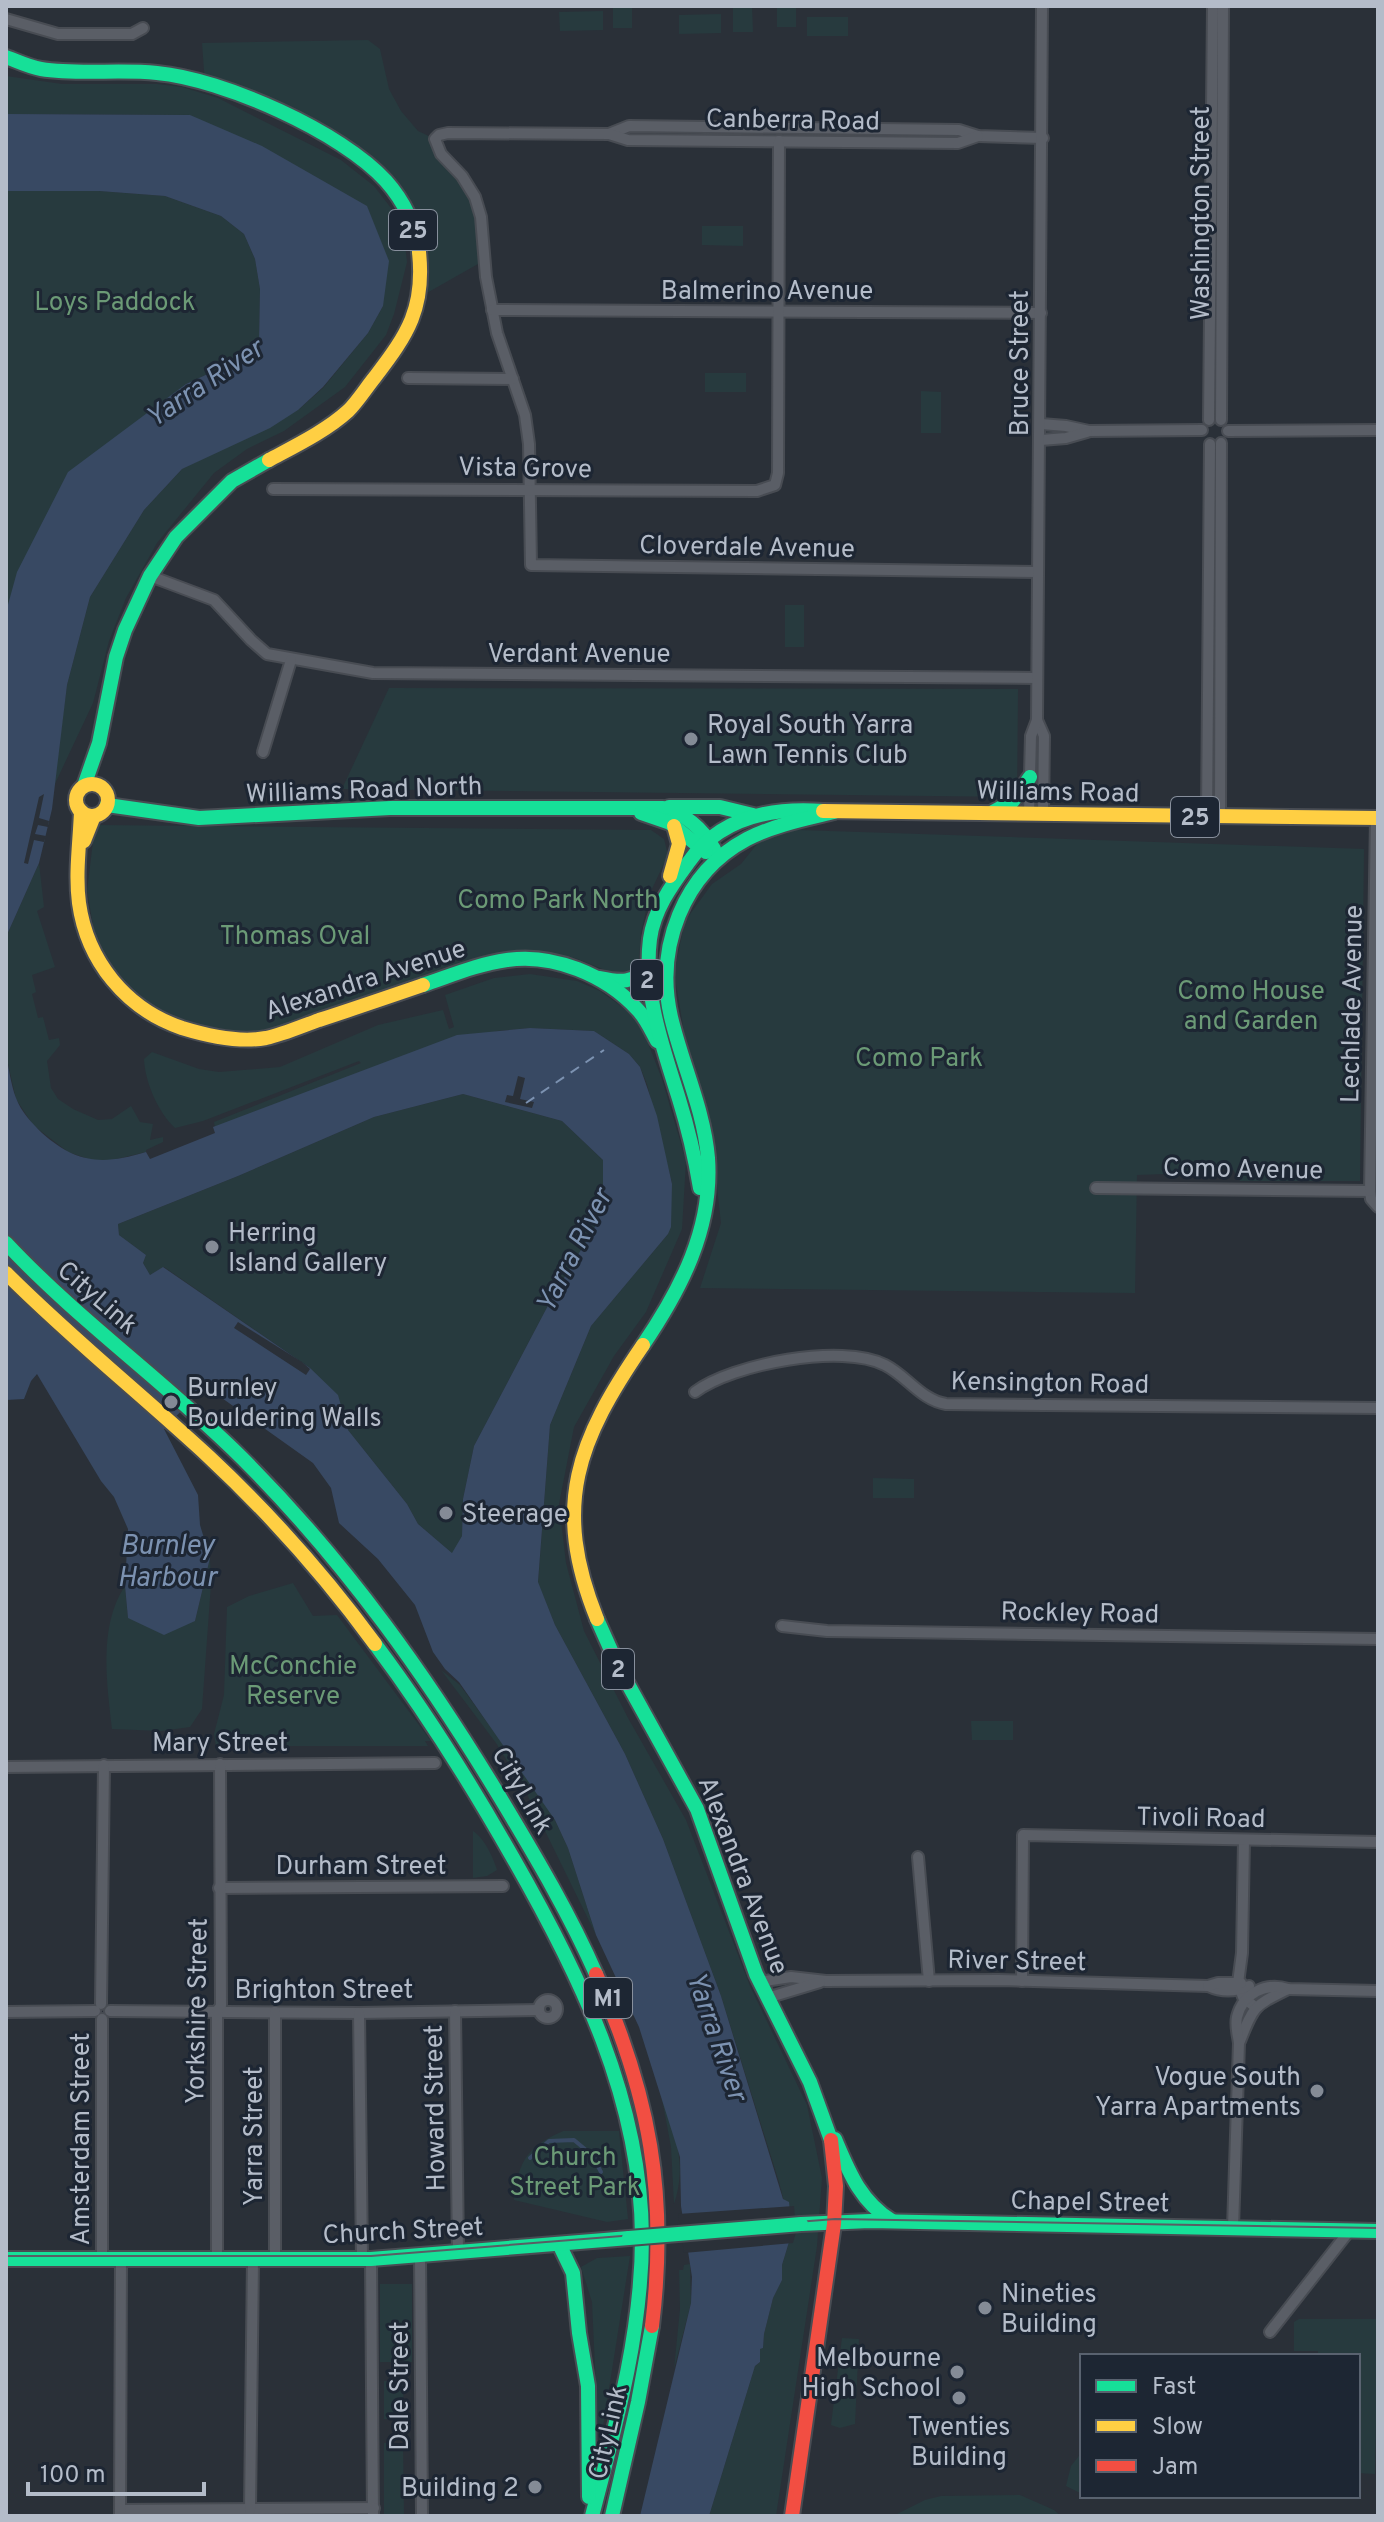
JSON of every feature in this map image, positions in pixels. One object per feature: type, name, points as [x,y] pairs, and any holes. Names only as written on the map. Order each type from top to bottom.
[{"type":"main road","name":"25","points":[[6,57],[38,69],[158,73],[241,95],[316,130],[356,155],[386,181],[404,206],[418,242],[421,282],[414,315],[404,340],[371,385],[348,411],[310,437],[232,481],[176,537],[150,576],[116,657],[92,786],[76,797],[88,814]]},
{"type":"main road","points":[[988,814],[1013,801],[1030,777]]},
{"type":"main road","points":[[88,814],[102,812],[107,805],[107,794],[92,786]]},
{"type":"main road","name":"Williams Road North","points":[[107,805],[199,818],[390,808],[624,810],[653,807],[676,811],[693,822],[704,844]]},
{"type":"main road","points":[[653,807],[718,806],[754,815]]},
{"type":"main road","name":"Williams Road","points":[[704,844],[736,822],[791,808],[834,812],[1377,818]]},
{"type":"main road","name":"Williams Road North","points":[[624,810],[670,823],[704,844]]},
{"type":"main road","name":"Williams Road","points":[[718,858],[734,844],[755,834],[834,812]]},
{"type":"main road","name":"Alexandra Avenue","points":[[88,814],[80,853],[79,903],[84,929],[103,969],[128,999],[152,1017],[187,1032],[252,1040],[284,1033],[514,959],[553,962],[592,976],[627,981],[640,977],[647,967]]},
{"type":"main road","name":"2","points":[[661,900],[679,847],[678,832],[670,823]]},
{"type":"main road","points":[[704,844],[718,858]]},
{"type":"main road","name":"Alexandra Avenue","points":[[703,1218],[694,1149],[651,1003],[647,967],[653,923],[661,900],[679,872],[704,844]]},
{"type":"main road","name":"Alexandra Avenue","points":[[718,858],[684,902],[669,942],[666,965],[667,1006],[708,1146],[708,1186],[703,1218],[694,1255],[682,1282],[605,1399],[582,1451],[576,1482],[575,1534],[586,1595],[596,1621],[617,1666],[696,1808],[759,1982],[865,2201],[876,2212],[894,2222]]},
{"type":"main road","name":"Alexandra Avenue","points":[[592,976],[637,1008],[667,1059]]},
{"type":"main road","name":"CityLink","points":[[6,1243],[53,1290],[162,1383],[241,1456],[328,1550],[384,1618],[469,1746],[531,1851],[609,1999],[636,2073],[654,2155],[659,2212],[659,2271],[651,2347],[612,2516]]},
{"type":"main road","name":"M1","points":[[6,1273],[248,1494],[356,1617],[408,1686],[475,1792],[577,1976],[616,2074],[633,2143],[640,2197],[640,2284],[628,2372],[590,2516]]},
{"type":"main road","points":[[6,1288],[82,1345]]},
{"type":"main road","name":"Alexandra Avenue","points":[[792,2516],[837,2188],[835,2161],[823,2113]]},
{"type":"main road","name":"Chapel Street","points":[[804,2224],[894,2222],[1378,2231]]},
{"type":"main road","name":"Church Street","points":[[6,2259],[366,2259],[804,2224]]},
{"type":"main road","points":[[559,2244],[569,2256],[574,2270],[578,2328],[588,2385],[590,2516]]},
{"type":"street","name":"Bruce Street","points":[[1036,814],[1030,777],[1031,736],[1037,720],[1042,6]]},
{"type":"street","name":"Washington Street","points":[[1209,420],[1213,6]]},
{"type":"street","name":"Washington Street","points":[[1221,420],[1223,6]]},
{"type":"street","points":[[6,19],[58,34],[132,34],[143,28]]},
{"type":"street","name":"Canberra Road","points":[[609,134],[629,126],[959,130],[978,136],[1043,138]]},
{"type":"street","name":"Canberra Road","points":[[492,310],[478,206],[462,176],[441,154],[435,139],[439,135],[609,134],[628,140],[958,143],[978,136]]},
{"type":"street","points":[[779,141],[779,312]]},
{"type":"street","points":[[492,310],[525,415],[532,490]]},
{"type":"street","name":"Balmerino Avenue","points":[[492,310],[1041,313]]},
{"type":"street","name":"Vista Grove","points":[[273,489],[757,491],[775,485],[778,473],[779,312]]},
{"type":"street","points":[[408,378],[513,379]]},
{"type":"street","points":[[1209,420],[1221,420],[1228,431],[1227,437],[1216,444],[1203,437],[1202,430],[1209,420]]},
{"type":"street","points":[[1041,424],[1089,431],[1202,430]]},
{"type":"street","points":[[1228,431],[1378,430]]},
{"type":"street","points":[[1041,440],[1066,438],[1089,431]]},
{"type":"street","points":[[1214,817],[1216,444]]},
{"type":"street","name":"Cloverdale Avenue","points":[[532,490],[531,565],[1037,572]]},
{"type":"street","name":"Verdant Avenue","points":[[150,576],[214,600],[267,654],[373,673],[1036,678]]},
{"type":"street","points":[[263,752],[291,660]]},
{"type":"street","name":"Bruce Street","points":[[1036,814],[1044,736],[1037,720]]},
{"type":"street","name":"Lechlade Avenue","points":[[1370,1191],[1377,818]]},
{"type":"street","name":"Como Avenue","points":[[1096,1188],[1370,1191]]},
{"type":"street","points":[[1370,1191],[1371,1199],[1378,1207]]},
{"type":"street","name":"Kensington Road","points":[[695,1392],[708,1383],[795,1358],[852,1356],[883,1363],[927,1398],[946,1404],[1378,1408]]},
{"type":"street","name":"Rockley Road","points":[[782,1626],[827,1631],[1378,1639]]},
{"type":"street","name":"Mary Street","points":[[6,1767],[435,1763]]},
{"type":"street","name":"Yorkshire Street","points":[[217,2259],[217,2011],[221,2006],[220,1764]]},
{"type":"street","name":"Amsterdam Street","points":[[102,2259],[104,1765]]},
{"type":"street","name":"Tivoli Road","points":[[1022,1981],[1023,1835],[1378,1842]]},
{"type":"street","points":[[1233,2228],[1239,2043],[1248,1993],[1242,1953],[1244,1840]]},
{"type":"street","points":[[918,1857],[929,1981]]},
{"type":"street","name":"Durham Street","points":[[219,1888],[503,1886]]},
{"type":"street","name":"River Street","points":[[759,1982],[791,1977],[826,1981],[1022,1981],[1208,1986],[1218,1983],[1248,1993],[1288,1989],[1378,1991]]},
{"type":"street","name":"River Street","points":[[767,1998],[826,1981]]},
{"type":"street","name":"Brighton Street","points":[[6,2012],[539,2010]]},
{"type":"street","name":"Howard Street","points":[[455,2011],[458,2252]]},
{"type":"street","name":"Yarra Street","points":[[275,2012],[275,2259]]},
{"type":"street","name":"Dale Street","points":[[359,2013],[374,2512]]},
{"type":"street","points":[[1270,2332],[1350,2230]]},
{"type":"street","name":"Dale Street","points":[[420,2255],[422,2516]]},
{"type":"street","points":[[121,2259],[120,2513],[250,2510],[374,2512]]},
{"type":"street","points":[[250,2510],[253,2259]]},
{"type":"green space","points":[[613,6],[632,6],[632,28],[613,28]]},
{"type":"green space","points":[[733,6],[752,6],[753,32],[733,32]]},
{"type":"green space","points":[[777,6],[796,6],[796,27],[777,27]]},
{"type":"green space","points":[[603,11],[603,30],[560,31],[559,12]]},
{"type":"green space","points":[[721,14],[721,33],[679,34],[679,15]]},
{"type":"green space","points":[[807,17],[848,17],[848,36],[807,36]]},
{"type":"green space","points":[[368,40],[380,49],[389,89],[401,111],[418,131],[435,139],[481,217],[485,260],[418,298],[421,282],[404,206],[355,155],[205,84],[202,43]]},
{"type":"green space","points":[[6,76],[62,84],[157,84],[182,87],[218,98],[341,160],[374,186],[391,208],[404,236],[407,262],[386,335],[345,387],[284,431],[247,449],[214,473],[157,543],[126,598],[109,641],[93,703],[53,788],[67,685],[90,597],[144,510],[182,469],[298,410],[323,388],[368,333],[383,306],[190,115],[6,114]]},
{"type":"green space","name":"Loys Paddock","points":[[6,191],[99,191],[165,196],[221,216],[244,234],[255,259],[260,289],[259,343],[240,359],[186,384],[6,612]]},
{"type":"green space","points":[[702,226],[743,226],[743,246],[702,245]]},
{"type":"green space","points":[[705,373],[746,373],[746,392],[705,392]]},
{"type":"green space","points":[[921,391],[941,392],[941,433],[921,433]]},
{"type":"green space","points":[[785,605],[804,605],[804,647],[785,647]]},
{"type":"green space","name":"Royal South Yarra Lawn Tennis Club","points":[[389,688],[1018,689],[1017,797],[342,789]]},
{"type":"green space","points":[[95,825],[651,830],[664,839],[668,855],[650,893],[641,933],[639,960],[630,970],[615,974],[575,958],[525,953],[266,1032],[212,1033],[157,1012],[126,986],[103,952],[94,931],[87,891]]},
{"type":"green space","name":"Como Park","points":[[769,829],[1364,849],[1360,1181],[1240,1181],[1232,1168],[1199,1161],[1193,1173],[1137,1175],[1135,1293],[700,1288],[721,1223],[713,1151],[703,1098],[684,1032],[674,972],[685,921],[712,884],[741,864]]},
{"type":"green space","points":[[39,863],[44,907],[37,911],[55,967],[32,975],[36,992],[32,994],[38,1018],[43,1017],[49,1040],[59,1038],[60,1045],[47,1061],[51,1088],[58,1099],[98,1120],[112,1119],[131,1106],[140,1122],[153,1124],[150,1140],[163,1137],[163,1142],[146,1152],[95,1161],[68,1152],[33,1125],[16,1099],[6,1055],[6,937]]},
{"type":"green space","points":[[530,974],[577,981],[600,991],[632,1014],[646,1038],[662,1079],[686,1161],[682,1229],[646,1312],[614,1356],[574,1427],[559,1504],[566,1563],[584,1631],[628,1718],[686,1820],[750,1986],[807,2105],[822,2178],[817,2246],[776,2516],[709,2516],[755,2366],[760,2362],[760,2349],[763,2348],[773,2298],[782,2280],[782,2265],[792,2232],[721,1996],[663,1839],[625,1754],[555,1625],[538,1583],[550,1425],[591,1326],[668,1234],[672,1183],[640,1067],[629,1054],[594,1031],[530,1028],[497,1031],[216,1133],[214,1122],[361,1063],[359,1061],[203,1121],[175,1128],[158,1105],[145,1068],[144,1059],[152,1052],[199,1069],[219,1072],[280,1067],[378,1025],[443,1010],[449,1029],[454,1027],[445,995],[494,978]]},
{"type":"green space","points":[[463,1094],[562,1121],[603,1160],[603,1200],[597,1225],[553,1296],[474,1446],[463,1499],[462,1536],[453,1554],[418,1524],[407,1504],[348,1430],[343,1416],[310,1368],[164,1267],[150,1275],[143,1263],[146,1255],[119,1235],[118,1224],[374,1117]]},
{"type":"green space","points":[[873,1478],[914,1479],[914,1498],[873,1498]]},
{"type":"green space","points":[[210,1558],[202,1709],[190,1727],[161,1731],[112,1729],[106,1656],[111,1619],[125,1586],[128,1618],[195,1621]]},
{"type":"green space","name":"McConchie Reserve","points":[[293,1583],[313,1616],[337,1615],[431,1741],[425,1741],[428,1746],[216,1746],[214,1734],[224,1695],[227,1607],[249,1596]]},
{"type":"green space","points":[[441,1670],[460,1685],[555,1820],[568,1848],[596,1935],[525,1790],[496,1743]]},
{"type":"green space","points":[[971,1721],[1013,1721],[1013,1740],[972,1740]]},
{"type":"green space","points":[[473,1831],[488,1848],[497,1870],[487,1876],[473,1878]]},
{"type":"green space","points":[[661,2093],[678,2148],[680,2175],[674,2204],[671,2147]]},
{"type":"green space","name":"Church Street Park","points":[[563,2131],[619,2131],[628,2219],[607,2222],[514,2200],[514,2177],[518,2177],[524,2160],[541,2143]]},
{"type":"green space","points":[[630,2256],[602,2433],[598,2432],[592,2302],[581,2267],[597,2258]]},
{"type":"green space","points":[[690,2264],[691,2303],[674,2369],[680,2309],[679,2270]]},
{"type":"green space","points":[[380,2284],[412,2284],[412,2362],[380,2362]]},
{"type":"green space","points":[[1299,2319],[1378,2319],[1375,2474],[1360,2473],[1360,2354],[1294,2351],[1294,2322]]},
{"type":"green space","points":[[842,2338],[859,2339],[855,2424],[840,2428],[831,2425]]},
{"type":"green space","points":[[384,2381],[403,2381],[404,2419],[384,2419]]},
{"type":"green space","points":[[384,2443],[403,2443],[404,2516],[384,2516]]},
{"type":"green space","points":[[1080,2455],[1080,2493],[1066,2486],[1071,2466]]},
{"type":"green space","points":[[1020,2495],[1061,2516],[893,2516],[925,2500],[941,2496]]},
{"type":"water","name":"Yarra River","points":[[6,114],[190,115],[262,146],[367,206],[389,261],[383,306],[368,333],[323,387],[298,410],[270,428],[182,469],[144,510],[90,597],[67,685],[52,809],[39,863],[6,937],[6,612],[17,572],[68,472],[186,384],[240,359],[259,342],[260,289],[255,259],[244,234],[221,216],[165,196],[99,191],[6,191]]},
{"type":"water","points":[[530,1028],[594,1031],[629,1054],[640,1067],[657,1116],[672,1184],[671,1227],[668,1234],[591,1326],[550,1425],[538,1582],[555,1625],[625,1754],[663,1839],[721,1996],[783,2199],[789,2202],[792,2232],[782,2265],[782,2280],[773,2298],[763,2348],[760,2349],[760,2362],[755,2366],[709,2516],[640,2516],[691,2303],[692,2277],[681,2206],[680,2157],[639,2027],[596,1935],[568,1848],[555,1820],[459,1682],[433,1652],[415,1605],[378,1559],[339,1523],[331,1488],[313,1463],[205,1386],[164,1429],[198,1495],[200,1525],[210,1558],[195,1621],[164,1635],[128,1618],[125,1586],[128,1529],[114,1497],[101,1481],[37,1374],[24,1399],[6,1400],[6,1055],[21,1108],[34,1125],[55,1143],[67,1151],[91,1159],[117,1159],[146,1152],[150,1159],[215,1133],[213,1127],[457,1035]],"holes":[[[463,1094],[562,1121],[603,1160],[603,1200],[596,1225],[553,1296],[474,1446],[463,1499],[462,1536],[452,1553],[418,1524],[407,1504],[348,1430],[338,1395],[310,1368],[163,1267],[150,1275],[143,1263],[146,1255],[119,1235],[118,1224],[374,1117]]]},
{"type":"pier","points":[[44,794],[39,818],[49,821],[48,827],[38,825],[35,834],[46,836],[44,842],[34,840],[28,864],[24,863],[39,797]]},
{"type":"pier","points":[[518,1076],[525,1078],[520,1099],[534,1102],[532,1108],[505,1102],[507,1095],[513,1096]]},
{"type":"pier","points":[[238,1322],[302,1362],[310,1369],[306,1375],[234,1328]]},
{"type":"pier","points":[[794,2206],[796,2232],[793,2243],[684,2253],[678,2214]]},
{"type":"waterway","points":[[530,2158],[549,2141],[574,2140],[592,2155],[601,2172]]},
{"type":"ferry route","points":[[526,1103],[604,1050]]},
{"type":"tram line","points":[[6,2256],[371,2256],[835,2219],[1378,2228]]},
{"type":"traffic: fast","points":[[6,57],[32,67],[55,71],[142,72],[184,77],[280,111],[341,144],[386,181],[408,214],[419,252]]},
{"type":"traffic: fast","points":[[84,786],[99,743],[116,657],[150,576],[176,537],[232,481],[269,460]]},
{"type":"traffic: fast","points":[[993,812],[1013,801],[1030,777]]},
{"type":"traffic: fast","points":[[107,805],[199,818],[390,808],[663,808],[693,823],[714,849]]},
{"type":"traffic: fast","points":[[669,807],[720,807],[753,815]]},
{"type":"traffic: fast","points":[[700,1188],[652,1000],[649,960],[655,918],[682,872],[715,835],[730,826],[765,814],[823,811]]},
{"type":"traffic: fast","points":[[643,1345],[670,1302],[692,1257],[700,1233],[708,1184],[706,1140],[671,1017],[667,991],[671,939],[679,915],[706,871],[747,839],[790,823],[834,812]]},
{"type":"traffic: fast","points":[[641,813],[670,823],[706,852]]},
{"type":"traffic: fast","points":[[423,985],[475,967],[507,960],[560,963],[594,977],[624,997],[643,1016],[657,1041]]},
{"type":"traffic: fast","points":[[600,978],[632,979],[647,967]]},
{"type":"traffic: fast","points":[[6,1243],[63,1299],[242,1458],[351,1580],[416,1667],[475,1758],[553,1888],[596,1974]]},
{"type":"traffic: fast","points":[[597,1619],[618,1666],[697,1809],[756,1974],[810,2082],[831,2140]]},
{"type":"traffic: fast","points":[[375,1644],[464,1776],[538,1902],[583,1993],[602,2040],[631,2136],[639,2186],[642,2237],[638,2308],[626,2378],[592,2516]]},
{"type":"traffic: fast","points":[[835,2139],[864,2195],[892,2221]]},
{"type":"traffic: fast","points":[[801,2224],[870,2221],[1378,2231]]},
{"type":"traffic: fast","points":[[629,2238],[801,2224]]},
{"type":"traffic: fast","points":[[6,2259],[371,2259],[629,2238]]},
{"type":"traffic: fast","points":[[559,2244],[573,2273],[588,2386],[589,2497]]},
{"type":"traffic: fast","points":[[612,2516],[652,2326]]},
{"type":"traffic: slow","points":[[269,460],[310,438],[348,411],[387,362],[412,319],[419,289],[419,252]]},
{"type":"traffic: slow","points":[[92,784],[103,789],[108,800],[103,811],[92,816],[81,811],[76,800],[81,789],[92,784]]},
{"type":"traffic: slow","points":[[81,811],[78,892],[83,924],[100,963],[112,980],[143,1009],[162,1020],[213,1036],[245,1040],[266,1038],[423,985]]},
{"type":"traffic: slow","points":[[823,811],[1378,818]]},
{"type":"traffic: slow","points":[[84,841],[94,816]]},
{"type":"traffic: slow","points":[[670,876],[679,844],[674,826]]},
{"type":"traffic: slow","points":[[6,1273],[254,1501],[317,1570],[375,1644]]},
{"type":"traffic: slow","points":[[597,1619],[583,1578],[576,1541],[574,1507],[578,1475],[602,1412],[643,1345]]},
{"type":"traffic: jam","points":[[596,1974],[630,2062],[650,2146],[658,2233],[652,2326]]},
{"type":"traffic: jam","points":[[792,2516],[834,2224],[836,2186],[831,2140]]},
{"type":"place","name":"Royal South Yarra Lawn Tennis Club","points":[[691,739]]},
{"type":"place","name":"Herring Island Gallery","points":[[212,1247]]},
{"type":"place","name":"Burnley Bouldering Walls","points":[[171,1402]]},
{"type":"place","name":"Steerage","points":[[446,1513]]},
{"type":"place","name":"Vogue South Yarra Apartments","points":[[1317,2091]]},
{"type":"place","name":"Nineties Building","points":[[985,2308]]},
{"type":"place","name":"Melbourne High School","points":[[957,2372]]},
{"type":"place","name":"Twenties Building","points":[[959,2398]]},
{"type":"place","name":"Building 2","points":[[535,2487]]},
{"type":"park label","name":"Como Park North","points":[[558,899]]},
{"type":"park label","name":"Thomas Oval","points":[[295,935]]},
{"type":"park label","name":"Como House and Garden","points":[[1251,1005]]},
{"type":"water label","name":"Burnley Harbour","points":[[167,1560]]}]
